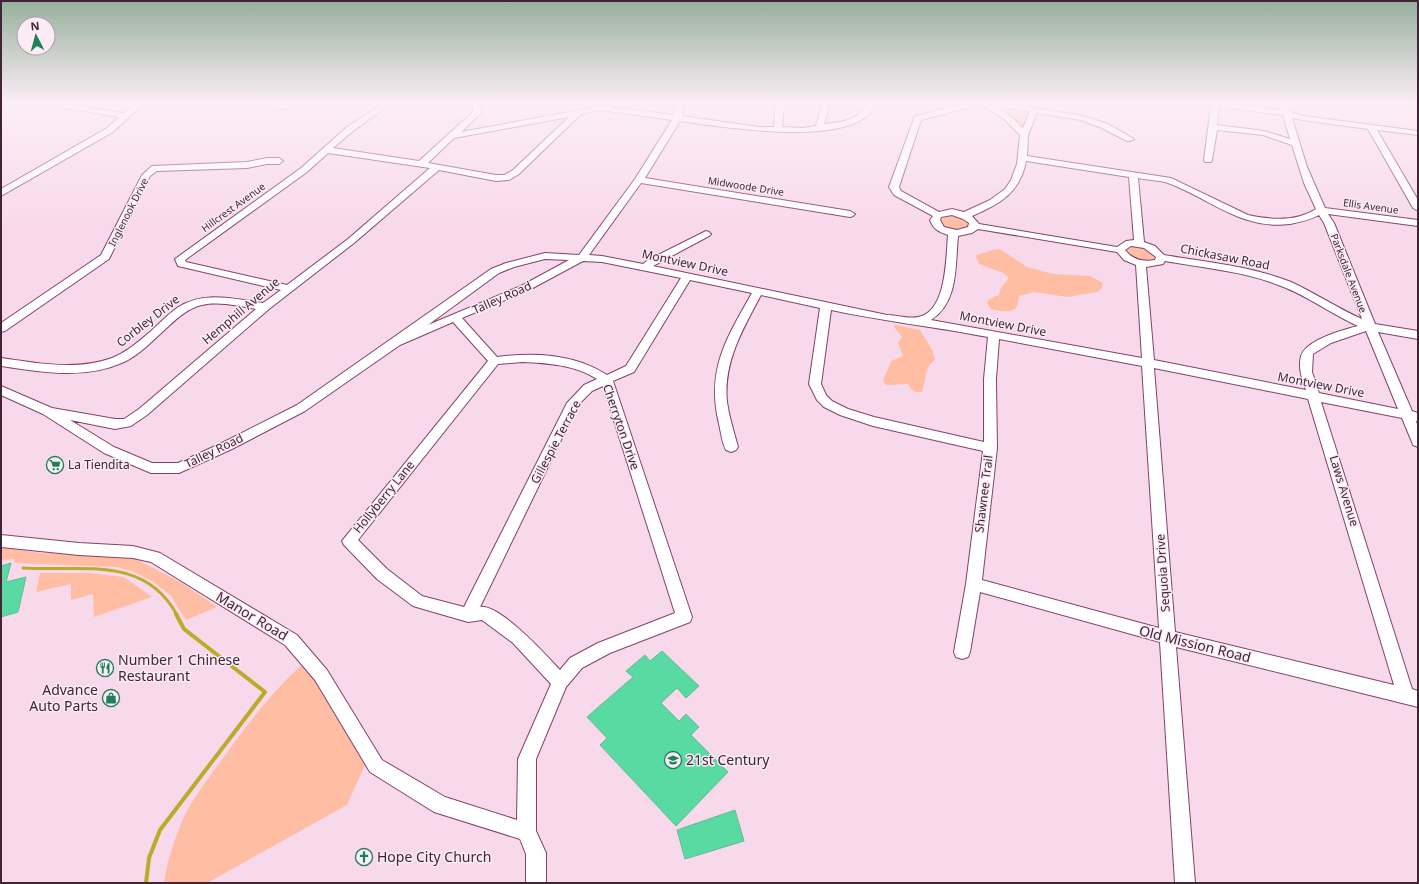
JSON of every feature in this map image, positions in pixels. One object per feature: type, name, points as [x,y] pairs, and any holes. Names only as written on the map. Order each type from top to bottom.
[{"type":"street","points":[[1,193],[85,144]]},
{"type":"street","name":"Hillcrest Avenue","points":[[288,288],[182,264],[180,259],[304,170],[333,144]]},
{"type":"street","points":[[421,164],[443,144]]},
{"type":"street","points":[[327,150],[421,164],[496,178],[506,178],[516,172],[544,144]]},
{"type":"street","name":"Talley Road","points":[[396,342],[525,288],[583,257],[639,180],[661,144]]},
{"type":"street","points":[[910,144],[894,187],[897,193],[938,215],[952,212],[965,215],[974,223],[973,230],[953,233],[940,228],[935,224],[935,220],[938,215]]},
{"type":"street","points":[[965,215],[993,202],[1010,190],[1016,179],[1023,158],[1024,144]]},
{"type":"street","points":[[1208,160],[1210,144]]},
{"type":"street","name":"Parksdale Avenue","points":[[1297,144],[1299,157],[1321,210],[1329,223],[1370,326],[1413,416],[1418,442]]},
{"type":"street","points":[[1381,144],[1418,208]]},
{"type":"street","points":[[1023,158],[1168,180],[1186,186],[1216,205],[1241,216],[1262,222],[1282,223],[1315,215],[1321,210]]},
{"type":"street","name":"Inglenook Drive","points":[[1,328],[105,258],[146,175],[155,168],[247,165],[267,161],[279,161]]},
{"type":"street","name":"Hemphill Avenue","points":[[47,411],[115,424],[127,423],[143,412],[265,307],[351,240],[437,167]]},
{"type":"street","points":[[1134,174],[1139,244]]},
{"type":"street","name":"Midwoode Drive","points":[[639,180],[850,214]]},
{"type":"street","name":"Ellis Avenue","points":[[1321,210],[1418,223]]},
{"type":"street","points":[[974,226],[1120,250]]},
{"type":"street","points":[[920,321],[932,314],[942,304],[947,288],[953,233]]},
{"type":"street","points":[[645,268],[652,262],[706,234]]},
{"type":"street","points":[[1130,243],[1139,244],[1150,247],[1158,252],[1161,258],[1159,262],[1140,264],[1124,257],[1120,250],[1123,246],[1130,243]]},
{"type":"street","name":"Talley Road","points":[[1,390],[47,411],[109,450],[151,468],[179,468],[227,446],[301,408],[396,342],[495,270],[521,261],[545,256],[583,257]]},
{"type":"street","name":"Montview Drive","points":[[583,257],[602,259],[887,318],[920,321],[994,336],[1148,363],[1316,398],[1413,416]]},
{"type":"street","name":"Chickasaw Road","points":[[1161,258],[1251,273],[1266,277],[1302,292],[1356,322],[1418,335]]},
{"type":"street","name":"Sequoia Drive","points":[[1140,264],[1185,883]]},
{"type":"street","name":"Gillespie Terrace","points":[[468,615],[573,403],[588,388],[630,369],[687,277]]},
{"type":"street","points":[[731,447],[721,402],[720,381],[723,360],[758,292]]},
{"type":"street","name":"Corbley Drive","points":[[1,362],[58,370],[76,370],[118,360],[140,347],[170,319],[190,304],[217,300],[265,307]]},
{"type":"street","points":[[826,306],[815,384],[821,397],[828,404],[844,412],[873,421],[990,448]]},
{"type":"street","points":[[456,318],[494,361]]},
{"type":"street","name":"Laws Avenue","points":[[1370,326],[1356,329],[1316,346],[1308,352],[1305,361],[1306,372],[1316,398],[1412,697]]},
{"type":"street","name":"Shawnee Trail","points":[[962,652],[974,584],[990,448],[990,379],[994,336]]},
{"type":"street","name":"Cherryton Drive","points":[[494,361],[513,358],[557,360],[598,373],[606,380],[684,617],[604,648],[576,663],[560,682]]},
{"type":"street","name":"Hollyberry Lane","points":[[494,361],[349,541],[382,574],[418,601],[468,615],[484,613],[492,618],[519,638],[560,682]]},
{"type":"street","name":"Manor Road","points":[[1,541],[79,549],[133,552],[155,558],[291,640],[320,675],[376,766],[441,805],[526,832]]},
{"type":"street","name":"Old Mission Road","points":[[974,584],[1168,638],[1412,697]]},
{"type":"street","points":[[536,883],[536,853],[526,832],[527,759],[560,682]]},
{"type":"shaded area","points":[[951,215],[959,216],[969,222],[968,229],[958,231],[944,227],[939,220]]},
{"type":"shaded area","points":[[1132,247],[1146,248],[1156,257],[1154,261],[1135,260],[1124,251]]},
{"type":"shaded area","points":[[1000,249],[1027,267],[1053,274],[1090,276],[1103,283],[1102,288],[1097,292],[1067,297],[1034,292],[1019,296],[1017,306],[1013,310],[1006,311],[991,309],[987,303],[988,301],[999,295],[1001,288],[1009,278],[1003,273],[979,264],[976,257],[977,255]]},
{"type":"shaded area","points":[[896,325],[920,330],[933,351],[935,360],[931,363],[927,370],[922,392],[914,391],[908,384],[886,385],[883,381],[891,361],[903,356],[898,343],[902,337],[893,326]]},
{"type":"shaded area","points":[[1,547],[40,553],[132,557],[182,583],[217,607],[186,620],[171,596],[152,581],[132,571],[116,567],[15,563],[14,559],[1,560]]},
{"type":"shaded area","points":[[40,573],[89,573],[124,577],[152,597],[94,617],[93,594],[71,600],[71,584],[36,592]]},
{"type":"shaded area","points":[[303,664],[331,705],[366,763],[347,805],[207,883],[164,883],[175,838],[184,816],[193,801],[258,712],[279,687]]},
{"type":"building","points":[[11,563],[6,582],[26,577],[18,612],[1,617],[1,566]]},
{"type":"building","points":[[662,651],[699,686],[686,698],[677,688],[661,703],[679,721],[686,714],[699,727],[691,735],[728,772],[676,826],[600,745],[607,738],[587,717],[633,677],[626,671],[645,655],[650,661]]},
{"type":"building","points":[[735,810],[744,841],[685,859],[677,830]]},
{"type":"waterway","points":[[23,568],[109,570],[129,574],[147,582],[163,596],[177,615]]},
{"type":"waterway","points":[[146,883],[149,858],[160,830],[265,692],[184,629],[176,614]]},
{"type":"place","name":"La Tiendita","points":[[55,465]]},
{"type":"place","name":"Number 1 Chinese Restaurant","points":[[105,668]]},
{"type":"place","name":"Advance Auto Parts","points":[[111,698]]},
{"type":"place","name":"21st Century","points":[[673,760]]},
{"type":"place","name":"Hope City Church","points":[[364,857]]}]
